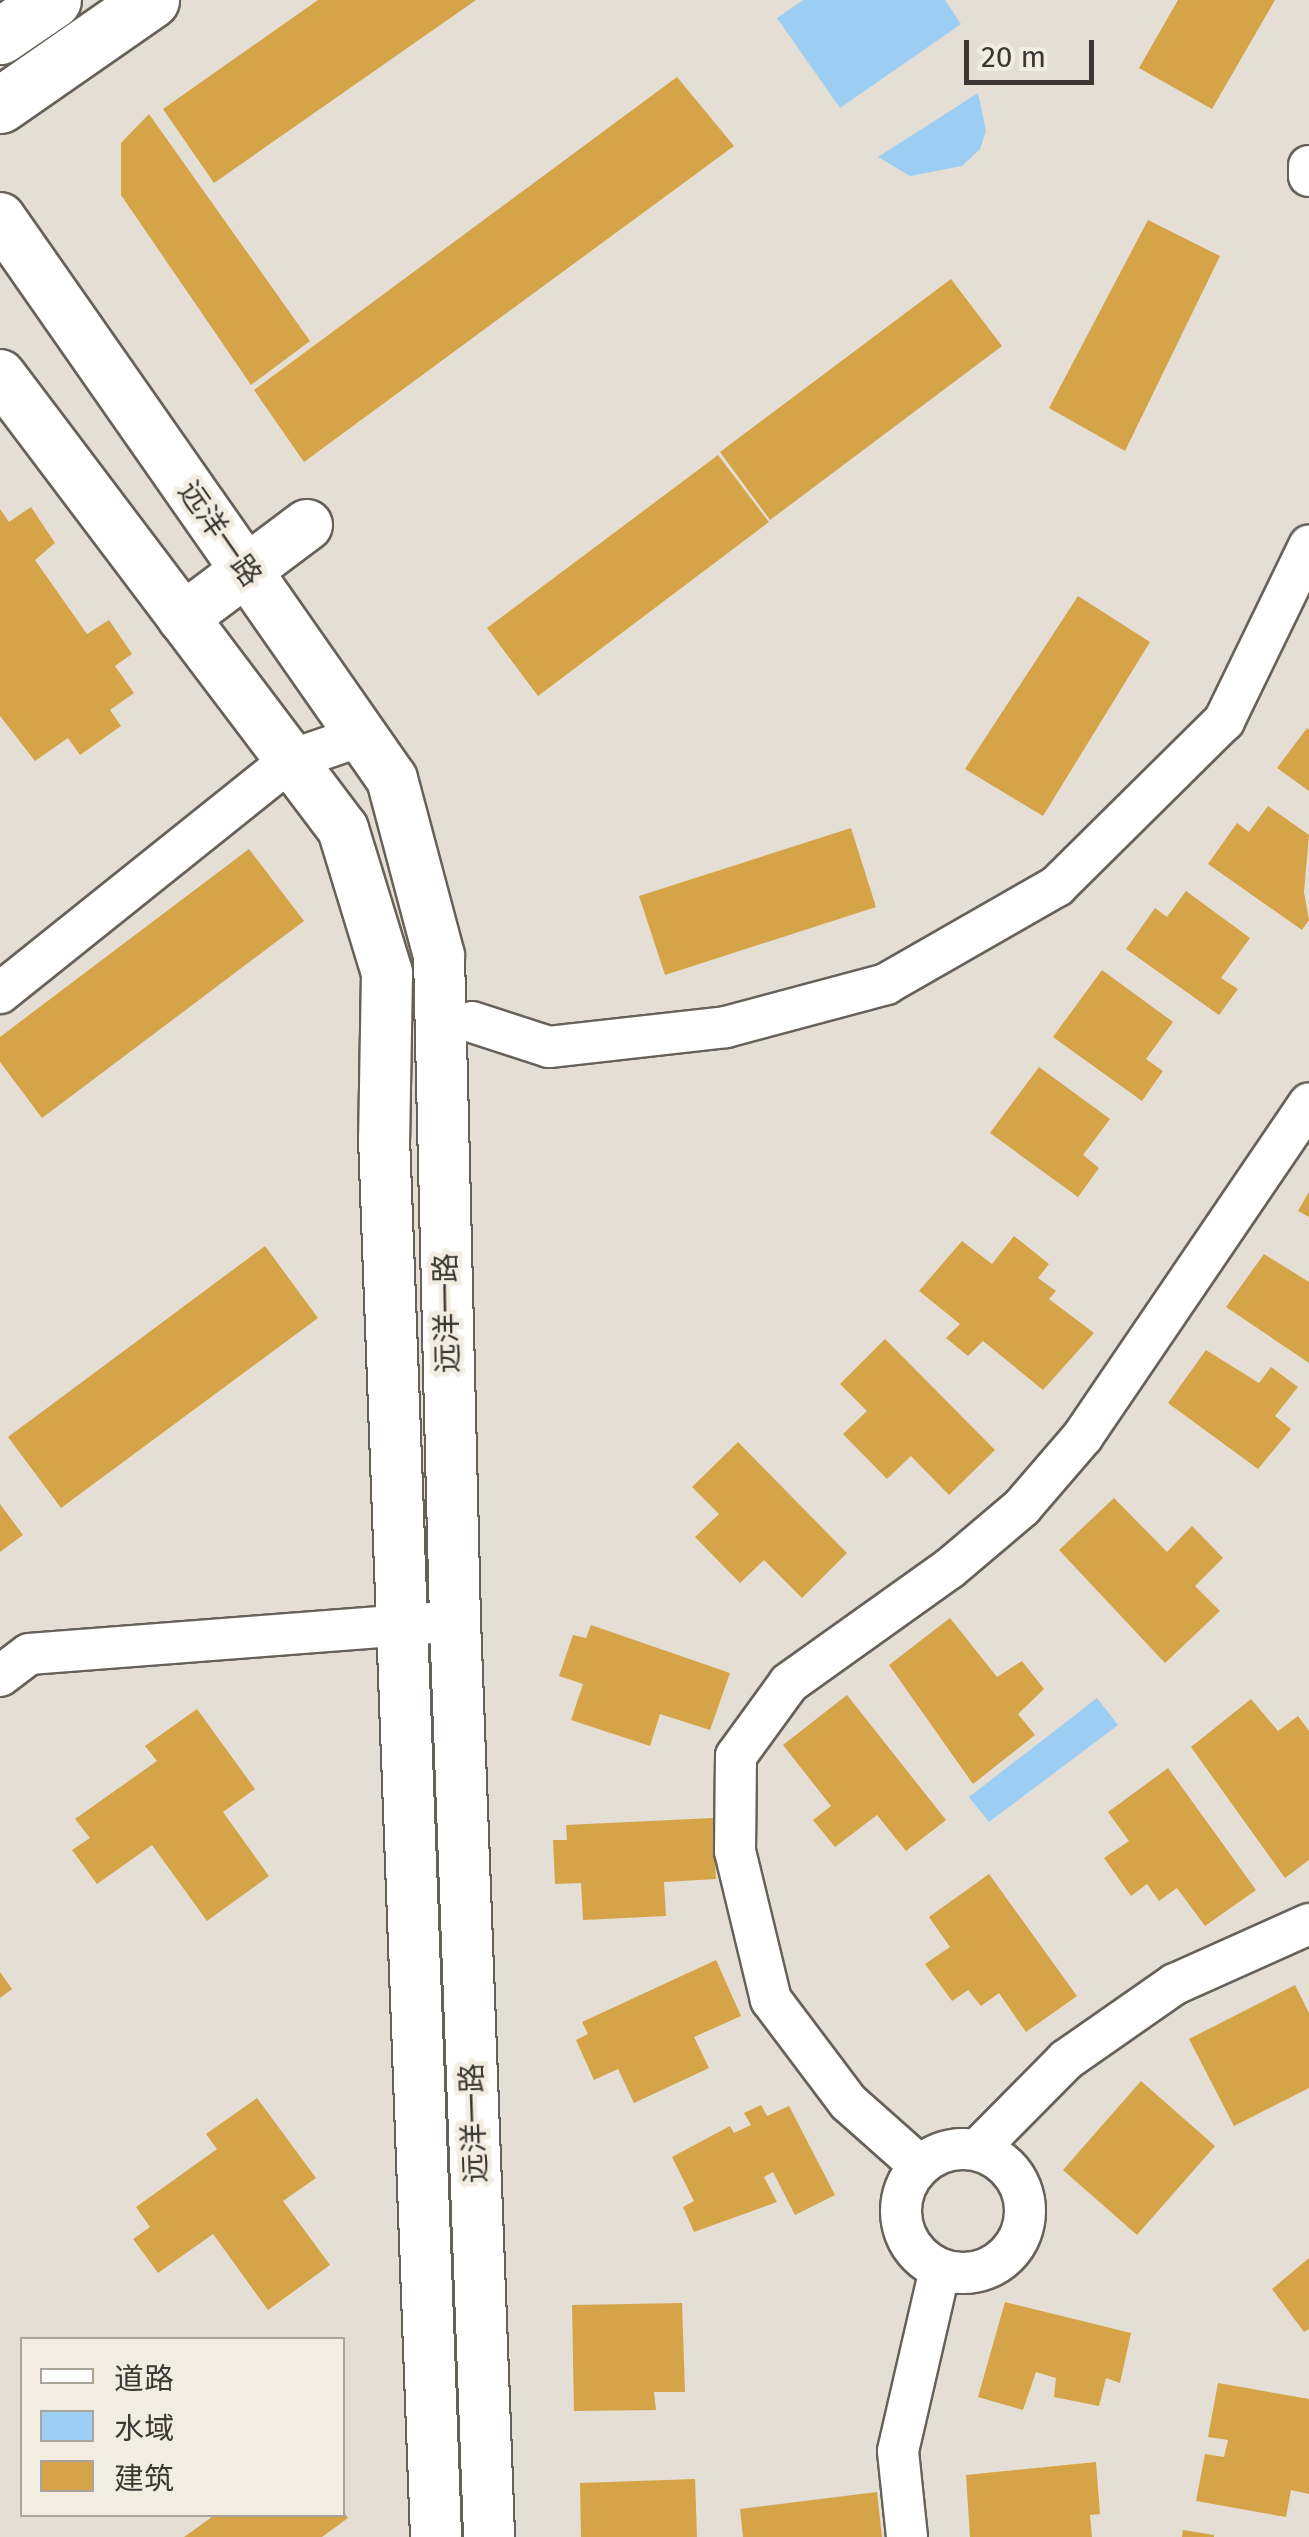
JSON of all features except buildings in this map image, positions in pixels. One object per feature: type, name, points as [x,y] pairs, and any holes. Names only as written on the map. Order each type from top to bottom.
[{"type":"main road","points":[[0,36],[53,0]]},
{"type":"main road","points":[[0,105],[151,0]]},
{"type":"street","points":[[1309,166],[1309,176]]},
{"type":"street","name":"远洋一路","points":[[0,218],[392,779],[456,1023],[455,1622],[490,2537]]},
{"type":"street","name":"远洋一路","points":[[0,374],[342,829],[386,973],[402,1626],[436,2537]]},
{"type":"street","points":[[183,618],[307,525]]},
{"type":"street","points":[[386,1028],[456,1023],[549,1047],[726,1027],[886,984],[1057,886],[1224,721],[1309,546]]},
{"type":"street","points":[[0,994],[291,760],[362,736]]},
{"type":"street","points":[[920,2166],[848,2102],[771,2000],[736,1851],[736,1756],[790,1683],[949,1569],[1022,1507],[1083,1436],[1309,1104]]},
{"type":"street","points":[[0,1676],[29,1654],[455,1622]]},
{"type":"street","points":[[977,2150],[1066,2060],[1175,1984],[1309,1924]]},
{"type":"street","points":[[977,2150],[1012,2172],[1022,2190],[1022,2230],[1013,2248],[980,2270],[940,2269],[909,2242],[902,2222],[908,2183],[920,2166],[937,2154],[977,2150]]},
{"type":"street","points":[[907,2537],[898,2451],[940,2269]]},
{"type":"water","points":[[803,0],[945,0],[961,24],[840,108],[777,18]]},
{"type":"water","points":[[978,93],[986,131],[980,149],[962,166],[910,176],[878,157]]},
{"type":"water","points":[[1097,1698],[1118,1725],[989,1822],[969,1797]]}]
